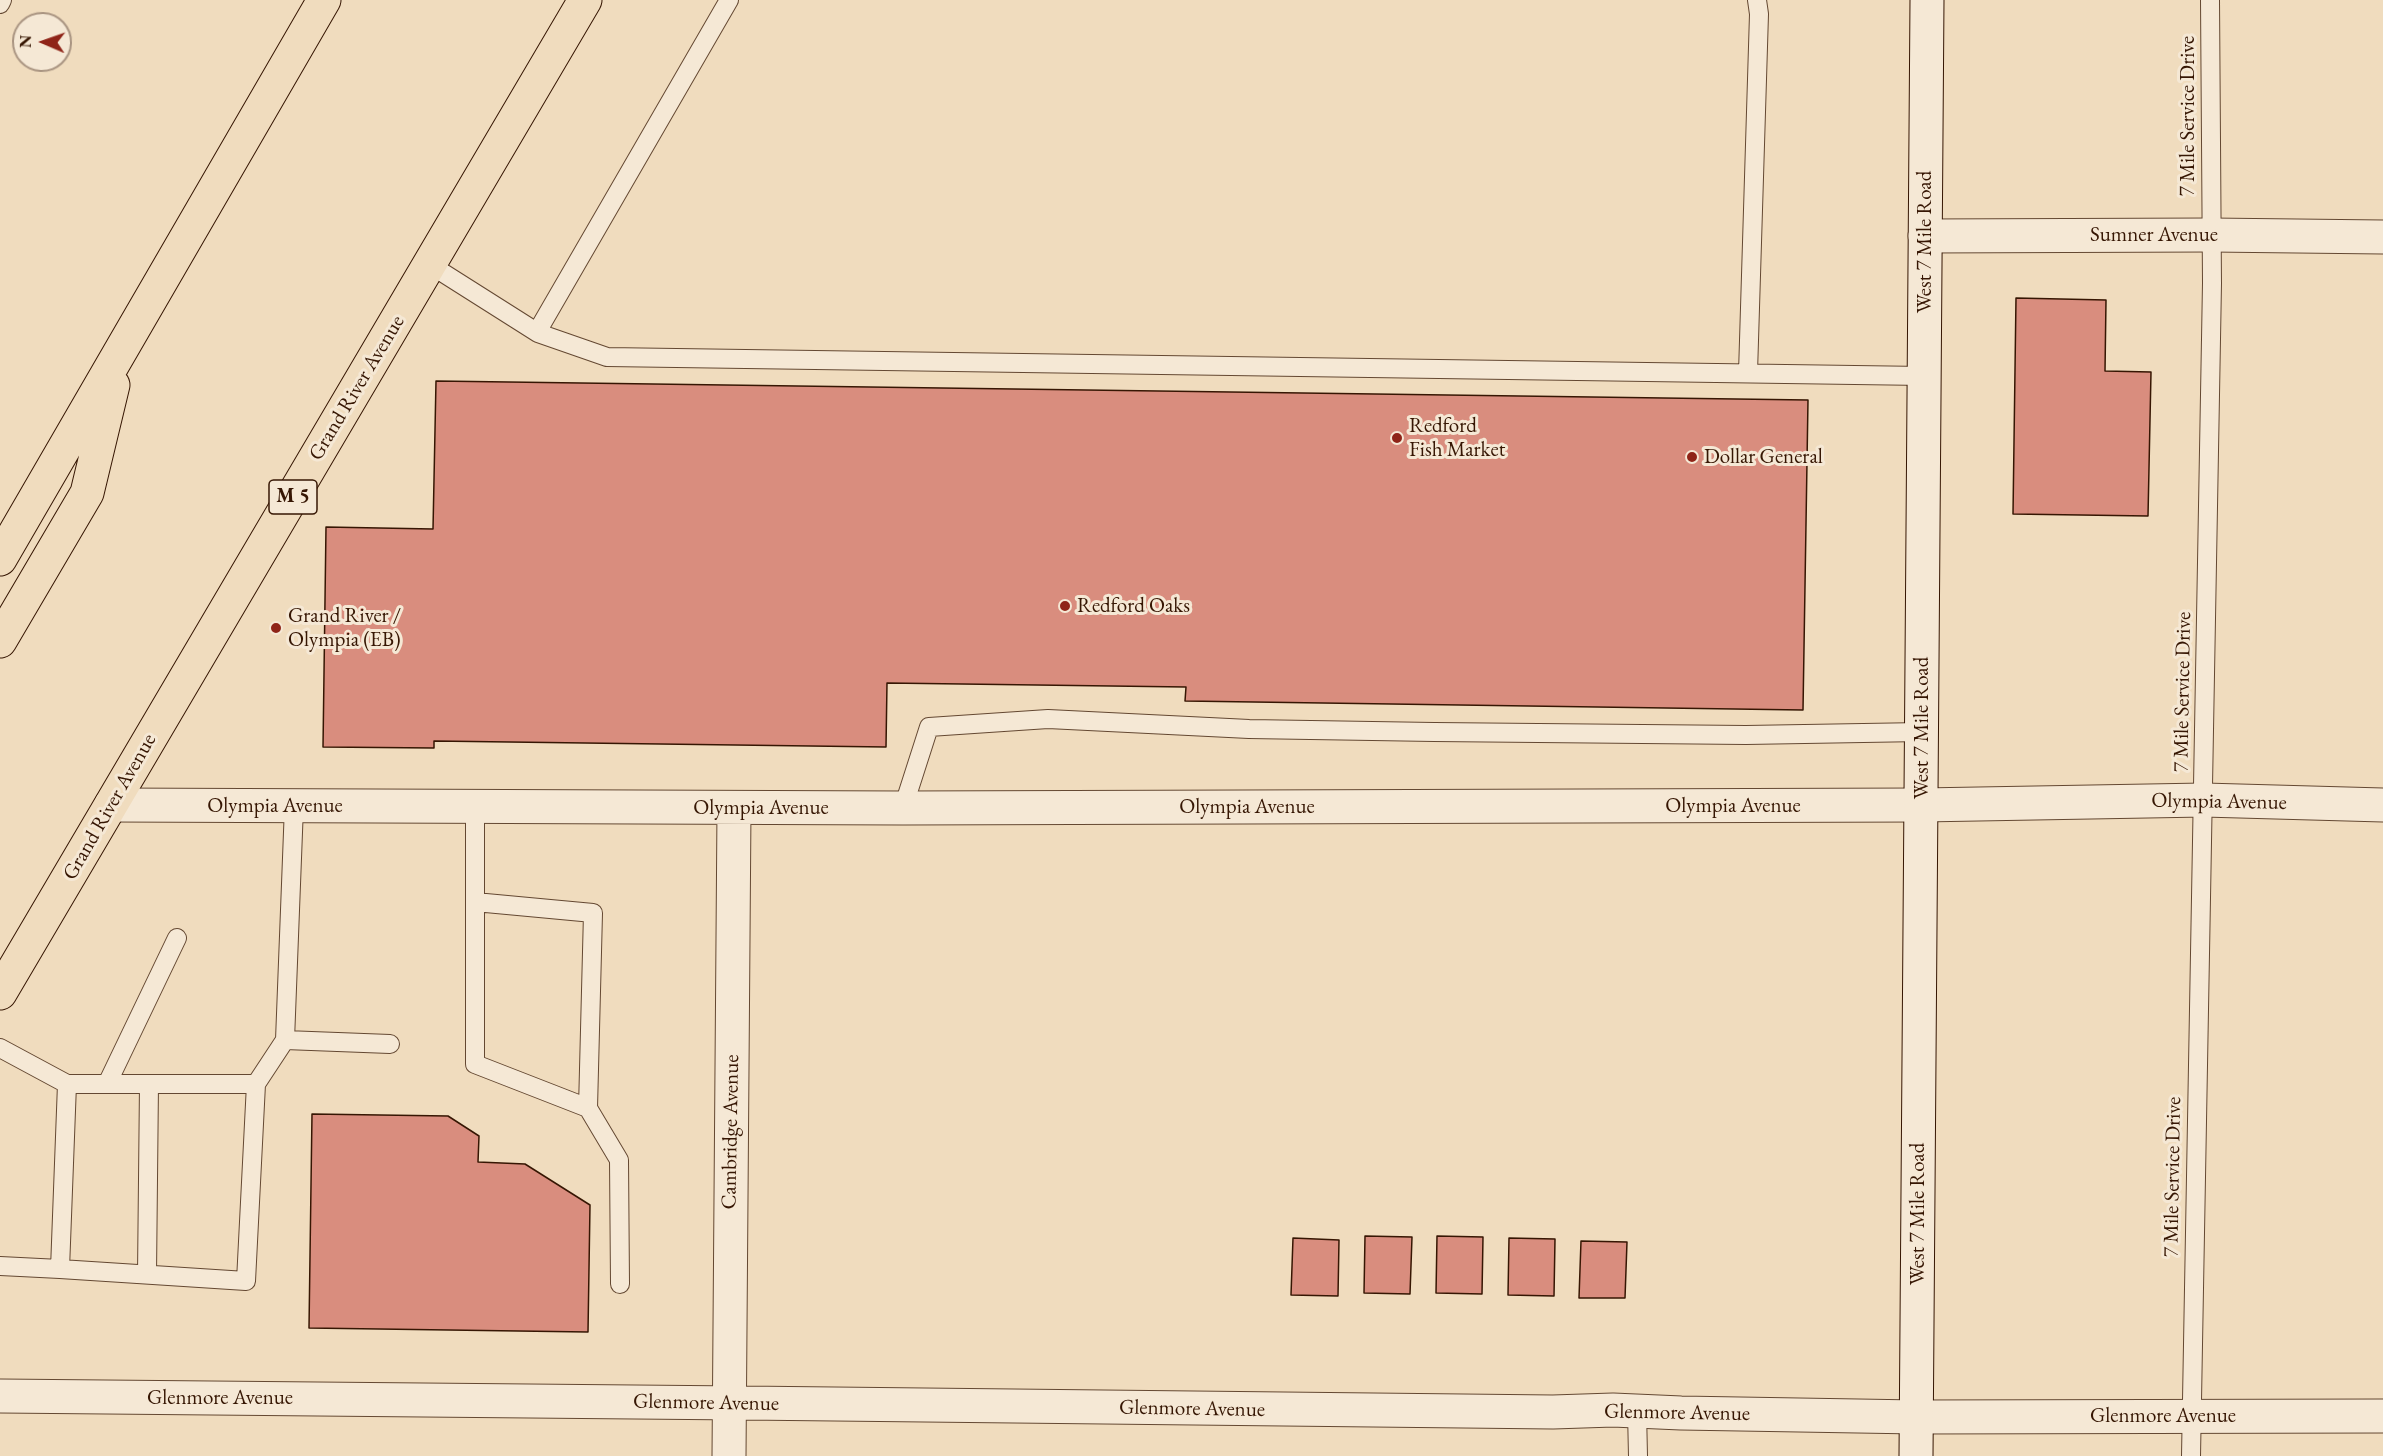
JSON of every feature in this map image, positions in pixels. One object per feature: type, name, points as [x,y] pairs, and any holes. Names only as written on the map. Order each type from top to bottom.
[{"type":"main road","points":[[0,560],[324,0]]},
{"type":"main road","name":"Grand River Avenue","points":[[0,993],[585,0]]},
{"type":"main road","points":[[0,641],[87,493],[121,351]]},
{"type":"street","name":"West 7 Mile Road","points":[[1916,1456],[1927,0]]},
{"type":"street","name":"Sumner Avenue","points":[[1925,236],[2383,237]]},
{"type":"street","name":"Olympia Avenue","points":[[111,805],[903,808],[1922,805],[2204,800],[2383,805]]},
{"type":"street","name":"Cambridge Avenue","points":[[729,1456],[734,808]]},
{"type":"street","name":"Glenmore Avenue","points":[[0,1396],[564,1400],[729,1404],[1553,1412],[1613,1410],[1917,1417],[2383,1416]]},
{"type":"lane","points":[[0,4],[2,0]]},
{"type":"lane","points":[[537,332],[729,0]]},
{"type":"lane","points":[[1748,373],[1759,14],[1757,0]]},
{"type":"lane","name":"7 Mile Service Drive","points":[[2189,1456],[2204,800],[2211,235],[2210,0]]},
{"type":"lane","points":[[429,264],[537,332],[607,357],[1924,376]]},
{"type":"lane","points":[[903,808],[929,727],[1048,719],[1250,729],[1479,733],[1746,735],[1922,732]]},
{"type":"lane","points":[[0,1266],[246,1281],[256,1084],[285,1040],[294,806]]},
{"type":"lane","points":[[476,807],[475,1065],[588,1108]]},
{"type":"lane","points":[[476,902],[592,912],[588,1108],[619,1160],[620,1284]]},
{"type":"lane","points":[[107,1084],[177,938]]},
{"type":"lane","points":[[285,1040],[390,1044]]},
{"type":"lane","points":[[0,1048],[67,1084],[256,1084]]},
{"type":"lane","points":[[60,1269],[67,1084]]},
{"type":"lane","points":[[147,1274],[149,1084]]},
{"type":"lane","points":[[1636,1411],[1638,1456]]},
{"type":"building","points":[[2016,298],[2106,300],[2105,371],[2151,372],[2148,516],[2013,514]]},
{"type":"building","name":"Redford Oaks","points":[[436,381],[1808,400],[1803,710],[1185,701],[1186,687],[887,683],[886,747],[434,741],[434,748],[323,747],[326,527],[433,529]]},
{"type":"building","points":[[312,1114],[448,1116],[479,1136],[478,1162],[525,1164],[590,1205],[588,1332],[309,1328]]},
{"type":"building","points":[[1365,1236],[1412,1237],[1410,1294],[1364,1293]]},
{"type":"building","points":[[1437,1236],[1483,1237],[1482,1294],[1436,1293]]},
{"type":"building","points":[[1293,1238],[1339,1240],[1338,1296],[1291,1295]]},
{"type":"building","points":[[1509,1238],[1555,1239],[1554,1296],[1508,1295]]},
{"type":"building","points":[[1581,1241],[1627,1242],[1625,1298],[1579,1298]]},
{"type":"place","name":"Redford Fish Market","points":[[1397,438]]},
{"type":"place","name":"Dollar General","points":[[1692,457]]},
{"type":"place","name":"Redford Oaks","points":[[1065,606]]},
{"type":"place","name":"Grand River / Olympia (EB)","points":[[276,628]]}]
